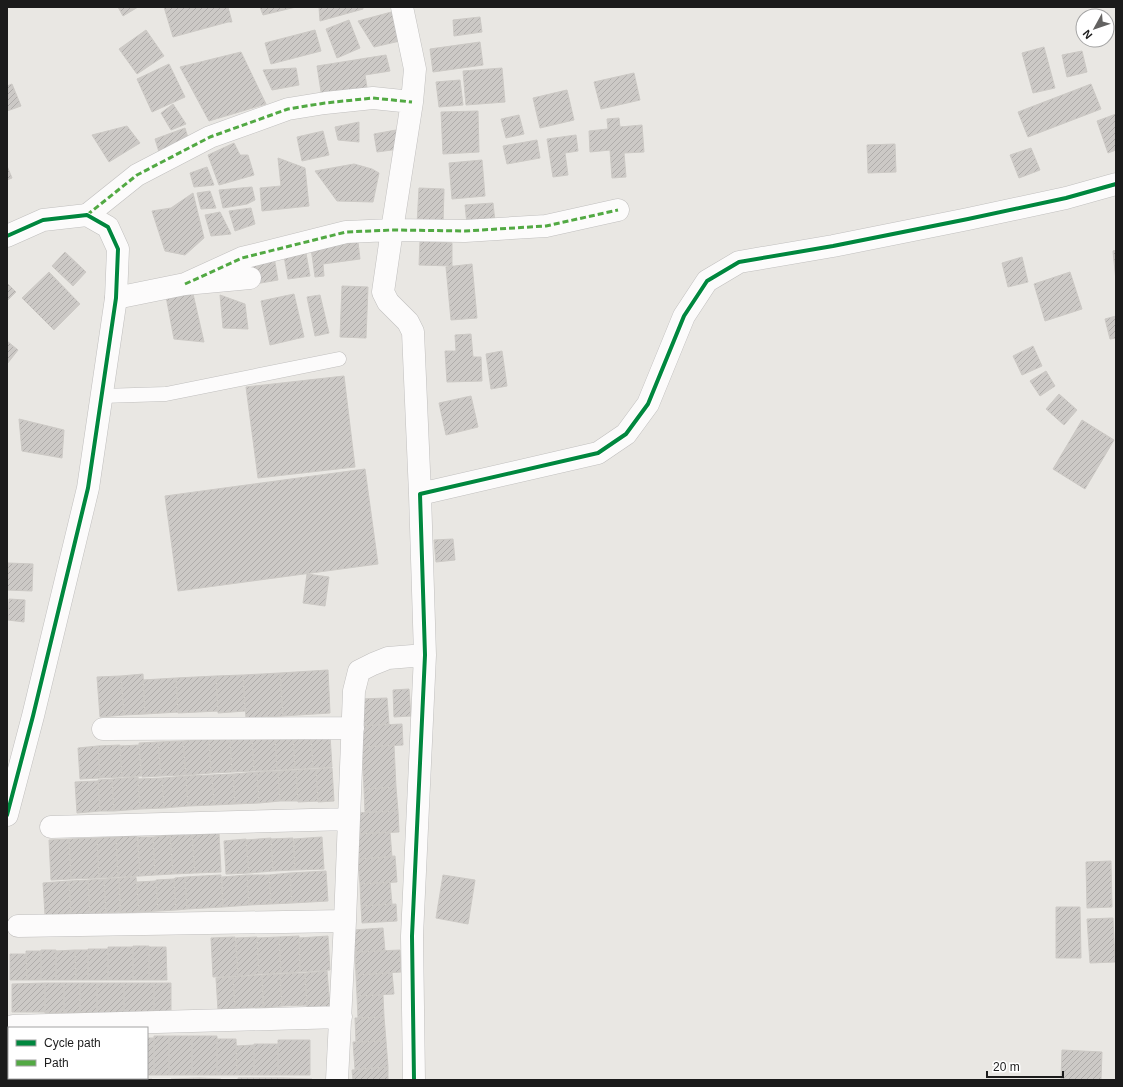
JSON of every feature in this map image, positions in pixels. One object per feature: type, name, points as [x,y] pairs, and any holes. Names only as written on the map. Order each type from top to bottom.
[{"type":"street","points":[[402,7],[415,69],[412,102],[383,292],[388,302],[408,322],[413,332],[420,494],[425,656],[412,936],[414,1080]]},
{"type":"street","points":[[7,236],[42,220],[87,215],[137,175],[210,137],[288,109],[325,103],[373,98],[412,102]]},
{"type":"street","points":[[420,494],[598,452],[626,434],[648,404],[684,316],[707,281],[739,262],[833,246],[968,219],[1066,198],[1116,184]]},
{"type":"street","points":[[185,284],[242,258],[346,232],[392,230],[465,231],[546,226],[618,210]]},
{"type":"street","points":[[7,814],[33,716],[88,488],[116,298],[118,250],[108,227],[87,215]]},
{"type":"street","points":[[116,298],[185,284],[250,278]]},
{"type":"street","points":[[337,1080],[341,1017],[354,691],[359,671],[373,664],[388,658],[425,656]]},
{"type":"street","points":[[104,729],[352,728]]},
{"type":"street","points":[[51,826],[349,819]]},
{"type":"street","points":[[18,926],[345,921]]},
{"type":"street","points":[[13,1026],[341,1017]]},
{"type":"lane","points":[[102,396],[166,394],[339,359]]},
{"type":"building","points":[[118,7],[138,7],[123,16]]},
{"type":"building","points":[[164,7],[228,7],[232,22],[173,37]]},
{"type":"building","points":[[260,7],[296,7],[263,15]]},
{"type":"building","points":[[319,7],[363,7],[363,9],[320,21]]},
{"type":"building","points":[[410,7],[417,37],[374,47],[358,21]]},
{"type":"building","points":[[480,17],[482,32],[454,36],[453,20]]},
{"type":"building","points":[[349,20],[360,48],[337,58],[326,29]]},
{"type":"building","points":[[146,30],[164,56],[137,74],[119,49]]},
{"type":"building","points":[[315,30],[321,51],[271,64],[265,43]]},
{"type":"building","points":[[480,42],[483,65],[433,72],[430,49]]},
{"type":"building","points":[[1044,47],[1055,88],[1033,93],[1022,53]]},
{"type":"building","points":[[1082,51],[1087,72],[1067,77],[1062,55]]},
{"type":"building","points":[[241,52],[266,104],[209,121],[180,67]]},
{"type":"building","points":[[386,55],[390,71],[365,75],[368,94],[322,98],[317,66]]},
{"type":"building","points":[[169,64],[185,97],[152,112],[137,79]]},
{"type":"building","points":[[296,68],[299,85],[272,90],[263,70]]},
{"type":"building","points":[[502,68],[505,102],[466,105],[463,71]]},
{"type":"building","points":[[634,73],[640,100],[601,109],[594,82]]},
{"type":"building","points":[[460,80],[463,105],[439,107],[436,82]]},
{"type":"building","points":[[12,84],[21,106],[7,111],[7,86]]},
{"type":"building","points":[[1091,84],[1101,109],[1028,137],[1018,112]]},
{"type":"building","points":[[567,90],[574,120],[540,128],[533,98]]},
{"type":"building","points":[[173,104],[186,124],[171,130],[161,113]]},
{"type":"building","points":[[478,111],[479,152],[443,154],[441,112]]},
{"type":"building","points":[[1116,114],[1116,150],[1108,153],[1097,121]]},
{"type":"building","points":[[519,115],[524,134],[506,138],[501,119]]},
{"type":"building","points":[[619,118],[620,127],[642,125],[644,152],[624,153],[626,177],[612,178],[610,150],[590,152],[589,131],[608,129],[607,119]]},
{"type":"building","points":[[359,122],[359,142],[338,140],[335,127]]},
{"type":"building","points":[[127,126],[140,143],[109,162],[92,135]]},
{"type":"building","points":[[185,128],[189,141],[159,152],[155,139]]},
{"type":"building","points":[[396,130],[399,149],[377,152],[374,134]]},
{"type":"building","points":[[323,131],[329,155],[302,161],[297,137]]},
{"type":"building","points":[[576,135],[578,151],[565,153],[568,175],[553,177],[547,139]]},
{"type":"building","points":[[537,140],[540,158],[507,164],[503,146]]},
{"type":"building","points":[[234,143],[240,155],[248,155],[254,175],[219,185],[208,155]]},
{"type":"building","points":[[895,144],[896,172],[868,173],[867,145]]},
{"type":"building","points":[[1031,148],[1040,170],[1019,178],[1010,155]]},
{"type":"building","points":[[278,158],[305,168],[309,206],[262,211],[260,188],[281,186]]},
{"type":"building","points":[[482,160],[485,196],[452,199],[449,163]]},
{"type":"building","points":[[354,164],[372,169],[379,173],[373,202],[337,201],[315,171]]},
{"type":"building","points":[[7,166],[12,178],[7,180]]},
{"type":"building","points":[[207,167],[214,185],[194,187],[190,173]]},
{"type":"building","points":[[252,187],[255,200],[247,204],[223,208],[219,190]]},
{"type":"building","points":[[419,188],[444,189],[443,225],[417,225]]},
{"type":"building","points":[[210,191],[216,208],[201,209],[197,193]]},
{"type":"building","points":[[193,193],[204,238],[185,255],[165,251],[152,211],[171,208]]},
{"type":"building","points":[[493,203],[495,222],[467,224],[465,205]]},
{"type":"building","points":[[251,208],[255,224],[235,231],[229,211]]},
{"type":"building","points":[[220,212],[231,234],[211,236],[205,215]]},
{"type":"building","points":[[420,241],[452,243],[452,266],[419,265]]},
{"type":"building","points":[[358,242],[360,259],[323,264],[324,276],[315,277],[311,248]]},
{"type":"building","points":[[1116,250],[1116,281],[1113,251]]},
{"type":"building","points":[[65,252],[86,272],[73,286],[52,266]]},
{"type":"building","points":[[306,253],[310,276],[288,279],[284,256]]},
{"type":"building","points":[[274,257],[278,280],[255,284],[251,260]]},
{"type":"building","points":[[1022,257],[1028,282],[1008,287],[1002,263]]},
{"type":"building","points":[[472,264],[477,318],[451,320],[446,267]]},
{"type":"building","points":[[49,272],[80,304],[54,330],[22,298]]},
{"type":"building","points":[[1070,272],[1082,309],[1045,321],[1034,284]]},
{"type":"building","points":[[7,283],[16,292],[7,301]]},
{"type":"building","points":[[191,285],[204,342],[174,339],[165,291]]},
{"type":"building","points":[[342,286],[368,287],[366,338],[340,337]]},
{"type":"building","points":[[294,294],[304,337],[270,345],[261,301]]},
{"type":"building","points":[[220,295],[245,304],[248,329],[223,328]]},
{"type":"building","points":[[320,295],[329,333],[315,336],[307,297]]},
{"type":"building","points":[[1116,316],[1116,338],[1110,339],[1105,319]]},
{"type":"building","points":[[471,334],[473,357],[481,357],[482,381],[447,382],[445,351],[456,351],[455,335]]},
{"type":"building","points":[[7,341],[18,350],[7,364]]},
{"type":"building","points":[[1033,346],[1042,366],[1022,375],[1013,356]]},
{"type":"building","points":[[502,351],[507,386],[491,389],[486,354]]},
{"type":"building","points":[[1046,371],[1055,386],[1040,396],[1030,381]]},
{"type":"building","points":[[344,376],[355,467],[258,478],[246,387]]},
{"type":"building","points":[[1059,394],[1077,410],[1064,425],[1046,409]]},
{"type":"building","points":[[471,396],[478,427],[446,435],[439,403]]},
{"type":"building","points":[[19,419],[64,430],[62,458],[22,451]]},
{"type":"building","points":[[1082,420],[1114,440],[1085,489],[1053,469]]},
{"type":"building","points":[[365,469],[378,564],[178,591],[165,496]]},
{"type":"building","points":[[453,539],[455,560],[436,562],[434,540]]},
{"type":"building","points":[[8,563],[33,564],[32,591],[7,590]]},
{"type":"building","points":[[307,574],[329,577],[325,606],[303,603]]},
{"type":"building","points":[[9,599],[25,600],[24,622],[8,620]]},
{"type":"building","points":[[328,670],[330,713],[283,716],[280,673]]},
{"type":"building","points":[[280,673],[283,716],[246,718],[243,675]]},
{"type":"building","points":[[143,674],[145,714],[124,715],[121,676]]},
{"type":"building","points":[[243,675],[245,711],[218,713],[216,676]]},
{"type":"building","points":[[121,676],[124,715],[100,717],[97,677]]},
{"type":"building","points":[[216,676],[218,711],[178,713],[176,678]]},
{"type":"building","points":[[176,678],[178,712],[145,714],[143,680]]},
{"type":"building","points":[[409,689],[411,716],[394,717],[393,690]]},
{"type":"building","points":[[387,698],[389,724],[360,726],[359,699]]},
{"type":"building","points":[[402,724],[403,745],[362,747],[360,726]]},
{"type":"building","points":[[311,734],[313,768],[295,769],[293,735]]},
{"type":"building","points":[[275,735],[293,735],[295,769],[277,770]]},
{"type":"building","points":[[330,735],[332,767],[313,768],[311,736]]},
{"type":"building","points":[[275,737],[277,770],[254,771],[252,738]]},
{"type":"building","points":[[230,738],[232,772],[211,773],[209,740]]},
{"type":"building","points":[[252,738],[254,771],[232,772],[230,740]]},
{"type":"building","points":[[209,739],[211,773],[186,775],[183,741]]},
{"type":"building","points":[[183,741],[186,775],[161,776],[158,742]]},
{"type":"building","points":[[158,742],[161,776],[142,777],[139,743]]},
{"type":"building","points":[[120,745],[122,777],[100,778],[98,746]]},
{"type":"building","points":[[139,745],[141,776],[122,777],[120,746]]},
{"type":"building","points":[[394,745],[396,787],[364,789],[362,747]]},
{"type":"building","points":[[98,746],[100,778],[80,779],[78,748]]},
{"type":"building","points":[[332,768],[334,801],[318,802],[316,769]]},
{"type":"building","points":[[316,769],[318,801],[298,802],[296,770]]},
{"type":"building","points":[[296,770],[298,801],[280,801],[278,771]]},
{"type":"building","points":[[278,771],[280,801],[259,803],[257,772]]},
{"type":"building","points":[[257,772],[259,803],[235,804],[233,774]]},
{"type":"building","points":[[233,774],[235,804],[214,805],[212,775]]},
{"type":"building","points":[[212,775],[214,805],[188,806],[186,776]]},
{"type":"building","points":[[186,776],[188,806],[164,808],[162,778]]},
{"type":"building","points":[[138,777],[140,809],[114,811],[112,779]]},
{"type":"building","points":[[162,778],[164,808],[140,809],[138,779]]},
{"type":"building","points":[[112,779],[114,811],[100,811],[98,780]]},
{"type":"building","points":[[98,781],[100,811],[77,813],[75,782]]},
{"type":"building","points":[[396,787],[398,811],[365,812],[364,789]]},
{"type":"building","points":[[398,811],[399,832],[357,834],[355,813]]},
{"type":"building","points":[[390,832],[392,857],[358,859],[357,834]]},
{"type":"building","points":[[219,833],[221,872],[195,873],[192,835]]},
{"type":"building","points":[[170,835],[173,874],[155,875],[153,837]]},
{"type":"building","points":[[170,835],[192,835],[195,873],[173,874]]},
{"type":"building","points":[[137,836],[140,876],[118,877],[116,837]]},
{"type":"building","points":[[116,837],[118,877],[99,878],[97,838]]},
{"type":"building","points":[[138,837],[153,837],[155,875],[140,876]]},
{"type":"building","points":[[322,837],[324,869],[295,870],[294,839]]},
{"type":"building","points":[[97,838],[99,878],[71,879],[69,839]]},
{"type":"building","points":[[271,838],[273,871],[249,873],[246,840]]},
{"type":"building","points":[[293,838],[295,870],[273,871],[271,839]]},
{"type":"building","points":[[69,839],[71,879],[51,880],[49,840]]},
{"type":"building","points":[[246,839],[249,873],[226,874],[224,841]]},
{"type":"building","points":[[395,856],[397,882],[360,884],[358,859]]},
{"type":"building","points":[[1111,861],[1112,907],[1087,908],[1086,862]]},
{"type":"building","points":[[326,871],[328,901],[292,903],[290,873]]},
{"type":"building","points":[[290,873],[292,903],[271,904],[269,875]]},
{"type":"building","points":[[221,875],[223,907],[187,909],[185,877]]},
{"type":"building","points":[[247,875],[269,875],[271,904],[249,905]]},
{"type":"building","points":[[247,875],[249,905],[223,907],[222,877]]},
{"type":"building","points":[[443,875],[475,880],[468,924],[436,918]]},
{"type":"building","points":[[136,877],[139,912],[120,913],[119,878]]},
{"type":"building","points":[[185,877],[187,909],[176,910],[174,879]]},
{"type":"building","points":[[119,878],[121,912],[106,913],[104,879]]},
{"type":"building","points":[[104,879],[106,913],[90,914],[88,880]]},
{"type":"building","points":[[174,879],[176,910],[158,911],[156,880]]},
{"type":"building","points":[[88,880],[90,914],[71,915],[69,881]]},
{"type":"building","points":[[69,881],[71,914],[45,915],[43,883]]},
{"type":"building","points":[[156,881],[158,911],[139,912],[137,882]]},
{"type":"building","points":[[390,882],[392,904],[361,906],[360,884]]},
{"type":"building","points":[[396,904],[397,921],[362,923],[361,906]]},
{"type":"building","points":[[1056,907],[1080,907],[1081,958],[1056,958]]},
{"type":"building","points":[[1113,918],[1115,962],[1090,963],[1087,919]]},
{"type":"building","points":[[383,928],[385,951],[355,952],[353,930]]},
{"type":"building","points":[[299,936],[300,972],[281,973],[279,937]]},
{"type":"building","points":[[328,936],[330,970],[300,972],[299,938]]},
{"type":"building","points":[[235,937],[238,976],[213,977],[211,938]]},
{"type":"building","points":[[257,937],[259,974],[238,976],[236,938]]},
{"type":"building","points":[[279,937],[281,973],[259,974],[257,938]]},
{"type":"building","points":[[133,946],[149,946],[149,980],[133,980]]},
{"type":"building","points":[[108,947],[133,947],[133,980],[108,980]]},
{"type":"building","points":[[149,947],[166,947],[167,980],[149,980]]},
{"type":"building","points":[[88,949],[108,949],[108,980],[88,980]]},
{"type":"building","points":[[41,950],[56,950],[56,980],[41,980]]},
{"type":"building","points":[[75,950],[88,950],[88,980],[76,980]]},
{"type":"building","points":[[75,950],[76,980],[56,980],[56,951]]},
{"type":"building","points":[[400,950],[401,972],[356,975],[355,952]]},
{"type":"building","points":[[26,951],[41,951],[41,980],[27,980]]},
{"type":"building","points":[[10,954],[26,954],[27,980],[10,980]]},
{"type":"building","points":[[327,971],[330,1007],[307,1008],[305,973]]},
{"type":"building","points":[[305,973],[307,1005],[282,1006],[280,974]]},
{"type":"building","points":[[392,973],[394,994],[357,996],[356,975]]},
{"type":"building","points":[[280,974],[282,1006],[263,1008],[262,975]]},
{"type":"building","points":[[262,975],[264,1007],[235,1009],[233,977]]},
{"type":"building","points":[[233,977],[235,1009],[218,1010],[216,978]]},
{"type":"building","points":[[45,983],[45,1012],[12,1012],[12,984]]},
{"type":"building","points":[[45,983],[64,983],[64,1013],[45,1013]]},
{"type":"building","points":[[64,983],[80,983],[80,1013],[64,1013]]},
{"type":"building","points":[[80,983],[97,983],[97,1013],[80,1013]]},
{"type":"building","points":[[97,983],[124,983],[124,1013],[97,1013]]},
{"type":"building","points":[[124,983],[154,983],[154,1013],[124,1013]]},
{"type":"building","points":[[154,983],[171,983],[171,1014],[154,1013]]},
{"type":"building","points":[[383,995],[384,1017],[358,1018],[357,996]]},
{"type":"building","points":[[384,1017],[386,1041],[356,1042],[355,1018]]},
{"type":"building","points":[[154,1036],[169,1036],[169,1075],[154,1075]]},
{"type":"building","points":[[169,1036],[192,1036],[192,1075],[169,1075]]},
{"type":"building","points":[[192,1036],[217,1036],[217,1075],[192,1075]]},
{"type":"building","points":[[148,1038],[154,1038],[154,1075],[148,1075]]},
{"type":"building","points":[[217,1039],[236,1039],[237,1075],[217,1075]]},
{"type":"building","points":[[278,1040],[310,1040],[310,1075],[278,1075]]},
{"type":"building","points":[[386,1041],[388,1067],[355,1069],[353,1042]]},
{"type":"building","points":[[254,1044],[278,1044],[278,1075],[254,1075]]},
{"type":"building","points":[[254,1045],[254,1075],[237,1075],[236,1046]]},
{"type":"building","points":[[1062,1050],[1102,1052],[1101,1080],[1061,1080]]},
{"type":"building","points":[[388,1067],[388,1080],[353,1080],[352,1070]]},
{"type":"building","points":[[200,1078],[200,1080],[171,1080],[171,1079]]},
{"type":"building","points":[[200,1078],[221,1079],[221,1080],[200,1080]]},
{"type":"building","points":[[238,1078],[256,1078],[256,1080],[238,1080]]},
{"type":"building","points":[[256,1078],[283,1078],[283,1080],[256,1080]]},
{"type":"building","points":[[283,1078],[312,1079],[312,1080],[283,1080]]},
{"type":"building","points":[[59,1079],[59,1080],[34,1080]]},
{"type":"building","points":[[129,1079],[129,1080],[101,1080]]},
{"type":"building","points":[[152,1079],[152,1080],[129,1080]]},
{"type":"marked path","points":[[87,215],[137,175],[210,137],[288,109],[325,103],[373,98],[412,102]]},
{"type":"marked path","points":[[185,284],[242,258],[346,232],[392,230],[465,231],[546,226],[618,210]]},
{"type":"cycle path","points":[[414,1080],[412,936],[425,655],[420,494],[598,453],[626,434],[648,404],[684,316],[707,281],[739,262],[833,246],[968,219],[1066,198],[1116,184]]},
{"type":"cycle path","points":[[7,236],[43,220],[87,215],[108,227],[118,249],[116,298],[88,488],[33,716],[7,815]]}]
